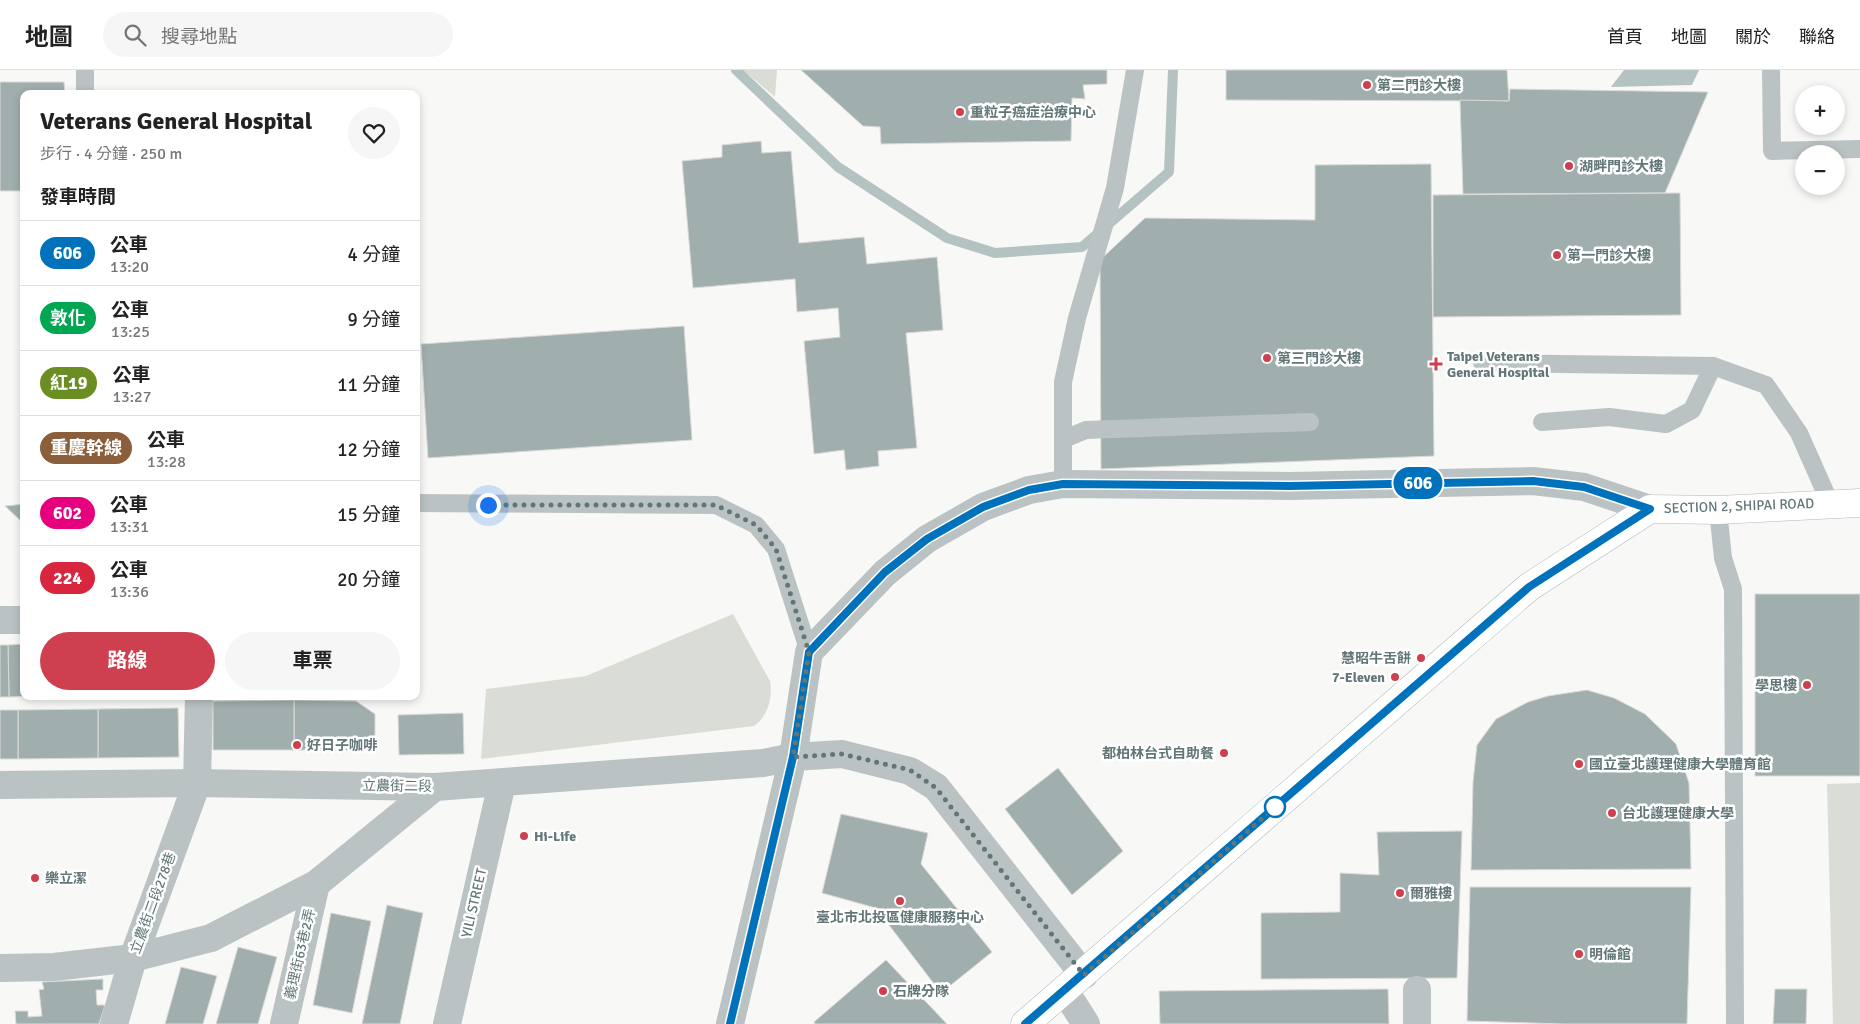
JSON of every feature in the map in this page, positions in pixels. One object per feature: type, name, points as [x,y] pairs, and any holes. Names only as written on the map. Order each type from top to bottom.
[{"type":"street","points":[[730,1024],[793,757],[809,652],[885,572],[927,539],[983,507],[1029,490],[1063,484],[1290,486],[1533,481],[1584,487],[1650,509]]},
{"type":"street","name":"SECTION 2, SHIPAI ROAD","points":[[1025,1024],[1529,587],[1650,509],[1718,510],[1860,503]]},
{"type":"street","points":[[0,620],[20,620]]},
{"type":"street","name":"立農街二段278巷","points":[[114,1024],[133,958],[197,784],[199,700]]},
{"type":"street","name":"立農街二段","points":[[0,785],[197,784],[435,787],[762,763],[793,757],[842,754],[910,770],[936,788],[1074,983],[1086,1024]]},
{"type":"street","name":"YILI STREET","points":[[447,1024],[502,783]]},
{"type":"street","points":[[0,968],[54,967],[133,958],[211,938],[316,884],[435,787]]},
{"type":"street","name":"義理街63巷2弄","points":[[284,1024],[316,884]]},
{"type":"street","points":[[1417,990],[1417,1024]]},
{"type":"lane","points":[[85,70],[85,90]]},
{"type":"lane","points":[[1063,484],[1063,382],[1077,318],[1115,188],[1135,70]]},
{"type":"lane","points":[[1771,70],[1772,150],[1860,149]]},
{"type":"lane","points":[[1482,363],[1712,366],[1766,385],[1799,433],[1830,503]]},
{"type":"lane","points":[[1542,422],[1609,417],[1666,424],[1692,410],[1712,366]]},
{"type":"lane","points":[[1064,439],[1086,430],[1310,422]]},
{"type":"lane","points":[[420,503],[716,505],[756,525],[776,549],[809,652]]},
{"type":"lane","points":[[1718,510],[1723,558],[1733,589],[1735,1024]]},
{"type":"shaded area","points":[[743,70],[777,70],[775,97]]},
{"type":"shaded area","points":[[1624,70],[1699,70],[1692,85],[1611,87]]},
{"type":"shaded area","points":[[733,614],[770,681],[771,694],[766,712],[754,726],[481,759],[486,689],[586,676]]},
{"type":"shaded area","points":[[1860,783],[1860,1024],[1833,1024],[1827,784]]},
{"type":"building","name":"重粒子癌症治療中心","points":[[801,70],[1107,70],[1107,84],[1083,85],[1085,99],[1072,98],[1071,141],[881,144],[880,127],[863,126]]},
{"type":"building","name":"第二門診大樓","points":[[1226,70],[1507,70],[1509,101],[1226,100]]},
{"type":"building","points":[[0,82],[64,82],[65,90],[20,90],[20,191],[0,191]]},
{"type":"building","name":"湖畔門診大樓","points":[[1510,89],[1708,92],[1665,193],[1463,194],[1460,100],[1509,101]]},
{"type":"building","points":[[761,141],[762,153],[791,151],[799,243],[864,237],[867,264],[937,257],[943,330],[906,333],[917,448],[878,451],[879,466],[846,470],[844,450],[814,454],[804,341],[840,337],[838,308],[797,312],[795,279],[693,288],[682,161],[722,157],[722,145]]},
{"type":"building","name":"第三門診大樓","points":[[1431,164],[1434,456],[1101,469],[1100,260],[1145,218],[1315,220],[1315,165]]},
{"type":"building","name":"第一門診大樓","points":[[1680,193],[1681,315],[1433,317],[1433,195]]},
{"type":"building","points":[[684,326],[692,440],[428,458],[421,344]]},
{"type":"building","points":[[20,504],[20,520],[5,506]]},
{"type":"building","name":"學思樓","points":[[1755,594],[1860,594],[1860,776],[1755,776]]},
{"type":"building","points":[[20,644],[20,697],[9,697],[8,645]]},
{"type":"building","points":[[0,645],[8,645],[9,697],[0,697]]},
{"type":"building","name":"國立臺北護理健康大學體育館","points":[[1587,690],[1614,698],[1645,714],[1676,744],[1689,783],[1691,869],[1471,870],[1473,782],[1477,745],[1496,719],[1528,702],[1548,696]]},
{"type":"building","points":[[294,700],[356,701],[375,714],[375,750],[294,750]]},
{"type":"building","points":[[294,700],[294,750],[213,750],[213,701]]},
{"type":"building","points":[[178,708],[179,757],[98,758],[98,709]]},
{"type":"building","points":[[98,709],[98,758],[18,759],[18,710]]},
{"type":"building","points":[[0,710],[18,710],[18,759],[0,759]]},
{"type":"building","points":[[463,713],[464,754],[399,755],[398,715]]},
{"type":"building","points":[[1058,768],[1123,851],[1072,895],[1005,809]]},
{"type":"building","name":"臺北市北投區健康服務中心","points":[[841,814],[928,833],[921,864],[992,952],[941,993],[876,908],[822,893]]},
{"type":"building","name":"爾雅樓","points":[[1462,831],[1457,978],[1261,979],[1261,913],[1340,912],[1340,873],[1379,875],[1377,832]]},
{"type":"building","name":"明倫館","points":[[1470,887],[1691,887],[1687,1024],[1564,1024],[1467,1021]]},
{"type":"building","points":[[387,905],[423,913],[400,1024],[362,1024]]},
{"type":"building","points":[[331,913],[371,921],[352,1013],[313,1005]]},
{"type":"building","points":[[238,947],[277,957],[258,1024],[216,1024]]},
{"type":"building","name":"石牌分隊","points":[[886,960],[947,1024],[815,1024],[814,1022]]},
{"type":"building","points":[[181,967],[217,976],[203,1024],[165,1024]]},
{"type":"building","points":[[103,979],[103,990],[96,990],[97,1005],[105,1005],[99,1024],[16,1024],[15,1011],[28,1011],[28,1017],[42,1016],[39,990],[44,989],[42,982]]},
{"type":"building","points":[[1388,989],[1389,1024],[1160,1024],[1159,991]]},
{"type":"building","points":[[1775,989],[1807,989],[1806,1024],[1773,1024]]},
{"type":"waterway","points":[[736,70],[838,167],[947,238],[995,253],[1082,247],[1169,172],[1173,70]]},
{"type":"bus line","name":"606","points":[[730,1024],[793,757],[809,652],[885,572],[927,539],[983,507],[1029,490],[1063,484],[1290,486],[1533,481],[1584,487],[1650,509],[1529,587],[1084,975],[1025,1024]]},
{"type":"place","name":"第二門診大樓","points":[[1367,85]]},
{"type":"place","name":"重粒子癌症治療中心","points":[[960,112]]},
{"type":"place","name":"湖畔門診大樓","points":[[1569,166]]},
{"type":"place","name":"第一門診大樓","points":[[1557,255]]},
{"type":"place","name":"第三門診大樓","points":[[1267,358]]},
{"type":"place","name":"Taipei Veterans General Hospital","points":[[1436,364]]},
{"type":"place","name":"慧昭牛舌餅","points":[[1421,658]]},
{"type":"place","name":"7-Eleven","points":[[1395,677]]},
{"type":"place","name":"學思樓","points":[[1807,685]]},
{"type":"place","name":"好日子咖啡","points":[[297,745]]},
{"type":"place","name":"都柏林台式自助餐","points":[[1224,753]]},
{"type":"place","name":"國立臺北護理健康大學體育館","points":[[1579,764]]},
{"type":"place","name":"台北護理健康大學","points":[[1612,813]]},
{"type":"place","name":"Hi-Life","points":[[524,836]]},
{"type":"place","name":"樂立潔","points":[[35,878]]},
{"type":"place","name":"爾雅樓","points":[[1400,893]]},
{"type":"place","name":"臺北市北投區健康服務中心","points":[[900,901]]},
{"type":"place","name":"明倫館","points":[[1579,954]]},
{"type":"place","name":"石牌分隊","points":[[883,991]]},
{"type":"route","points":[[488,505],[716,505],[756,525],[776,549],[809,652],[793,757],[842,754],[910,770],[936,788],[1084,975],[1280,803],[1275,807]]}]
